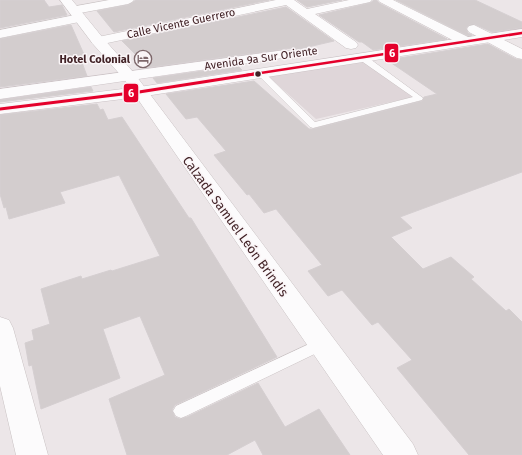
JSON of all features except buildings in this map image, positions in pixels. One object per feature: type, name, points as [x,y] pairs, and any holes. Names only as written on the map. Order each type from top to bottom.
[{"type":"street","points":[[0,34],[74,9],[128,0]]},
{"type":"street","points":[[304,13],[366,0]]},
{"type":"street","points":[[388,2],[408,0]]},
{"type":"street","name":"Calle Vicente Guerrero","points":[[98,41],[287,1],[351,45]]},
{"type":"street","points":[[388,2],[465,41]]},
{"type":"street","name":"Calzada Samuel León Brindis","points":[[74,9],[98,41],[134,84],[402,455]]},
{"type":"street","name":"Avenida 9a Sur Oriente","points":[[335,47],[522,23]]},
{"type":"street","points":[[474,29],[488,38],[522,54]]},
{"type":"street","name":"Avenida 9a Sur Oriente","points":[[0,94],[260,73],[522,33]]},
{"type":"street","name":"Avenida 9a Sur Oriente","points":[[0,109],[295,53]]},
{"type":"street","points":[[0,328],[32,455]]},
{"type":"lane","points":[[260,73],[313,125],[419,98],[363,58]]},
{"type":"lane","points":[[180,411],[322,344]]},
{"type":"shaded area","points":[[363,62],[413,97],[316,119],[268,76]]},
{"type":"transit line","name":"6","points":[[0,109],[139,92],[522,33]]},
{"type":"place","name":"Hotel Colonial","points":[[143,59]]}]
